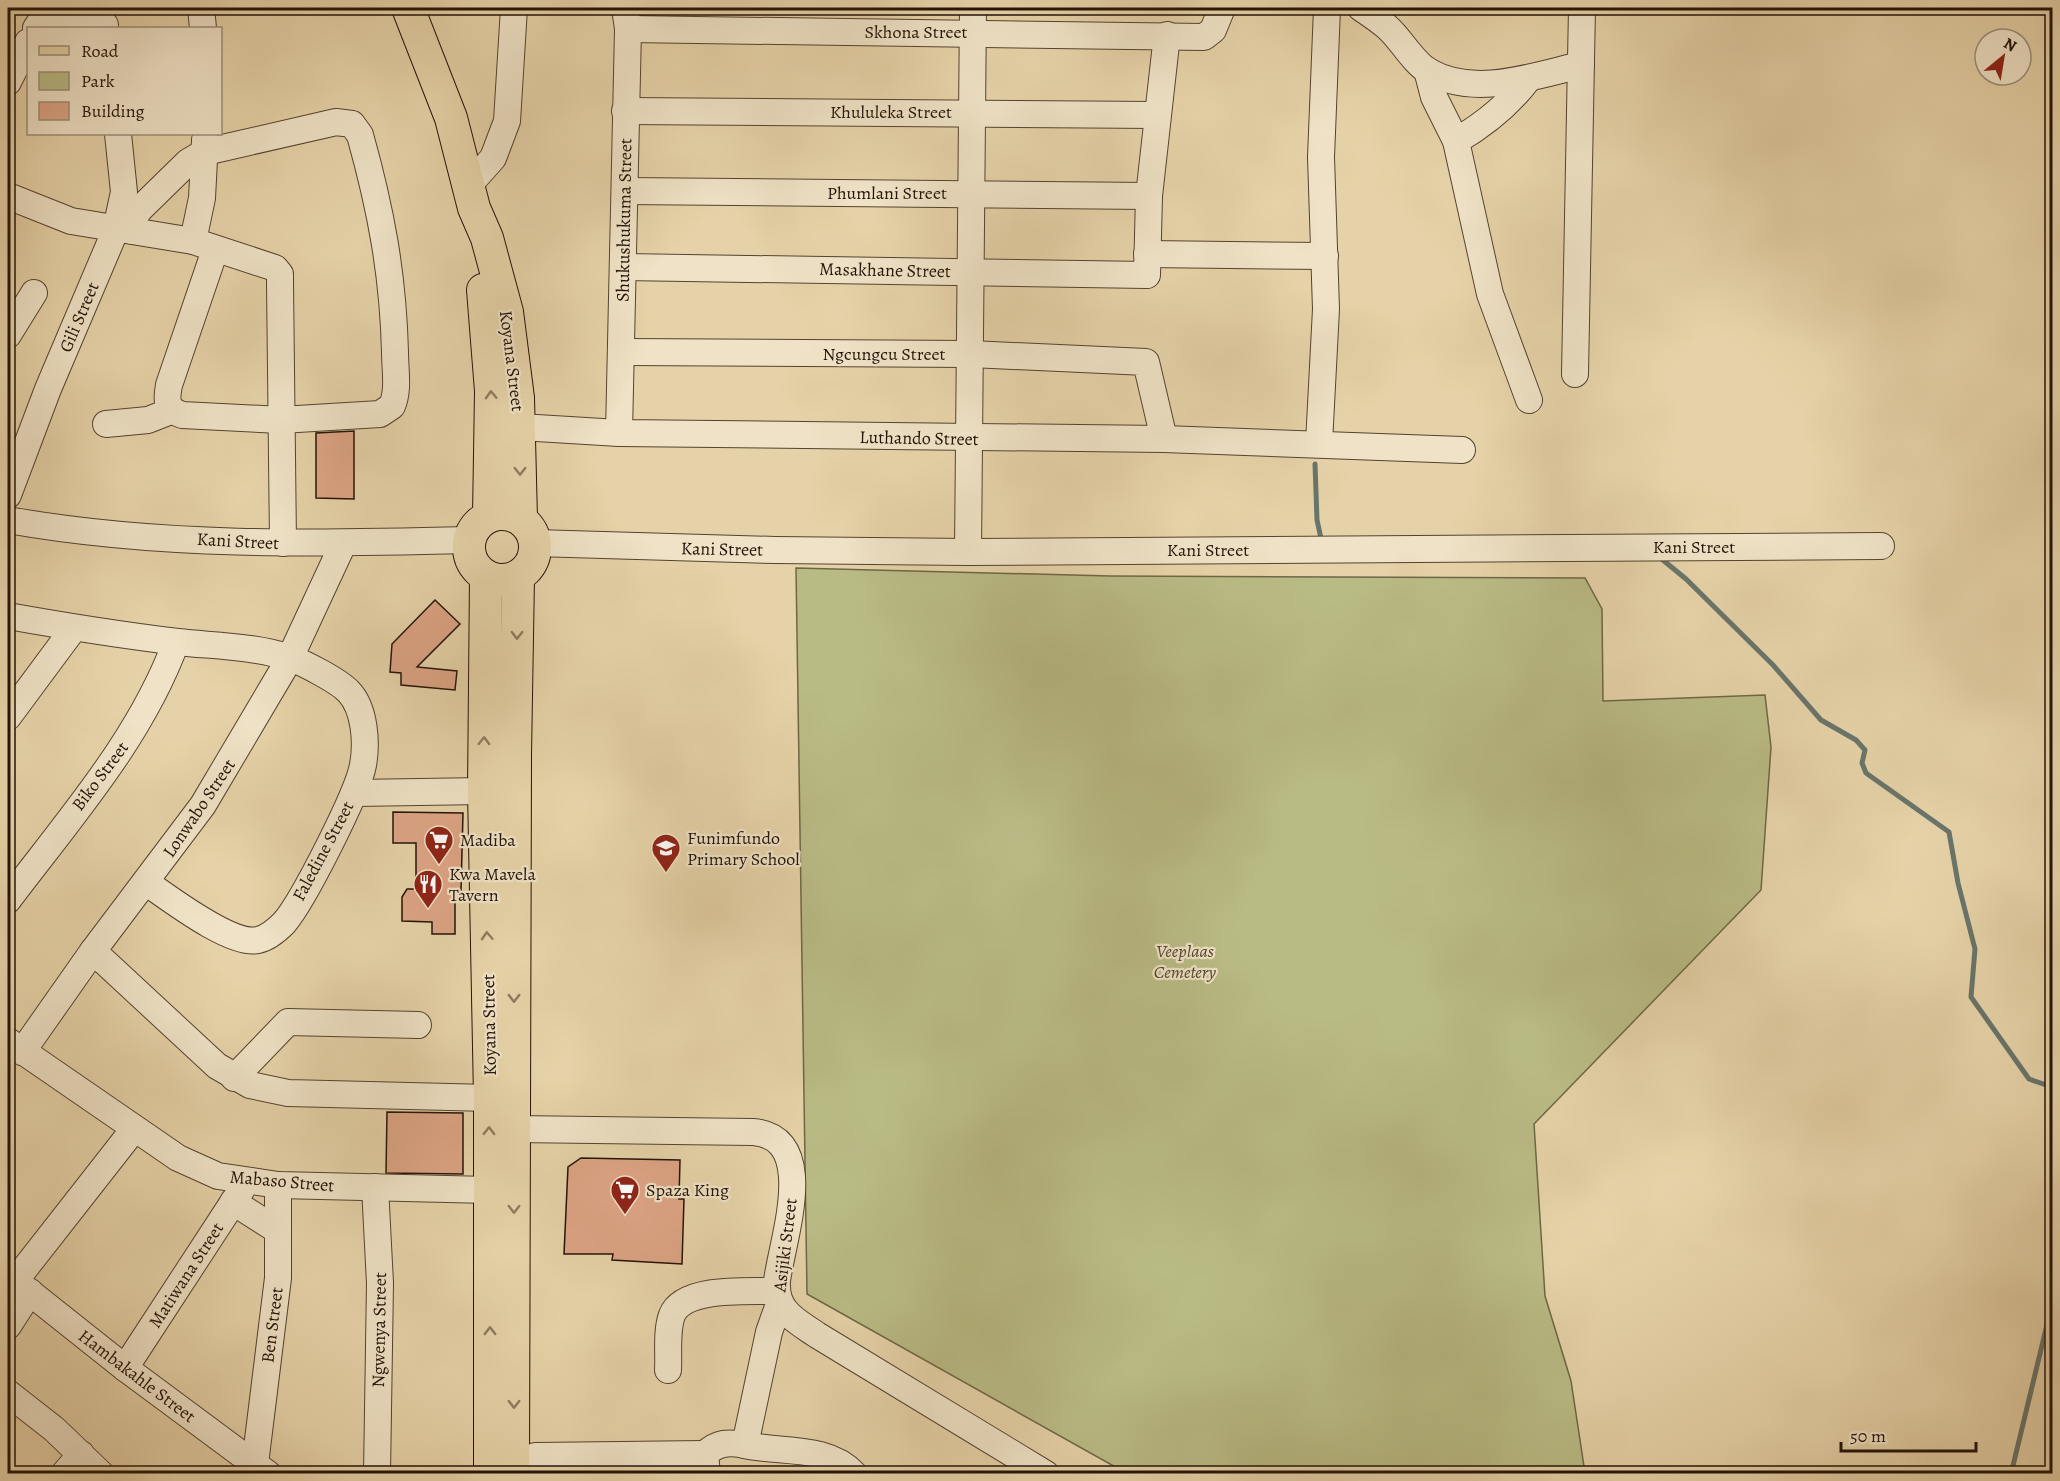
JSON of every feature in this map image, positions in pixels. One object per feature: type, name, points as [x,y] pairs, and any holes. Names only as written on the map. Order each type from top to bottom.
[{"type":"main road","name":"Koyana Street","points":[[408,8],[451,118],[471,197],[487,238],[507,312],[520,427],[528,531]]},
{"type":"main road","name":"Koyana Street","points":[[471,197],[491,391],[489,516]]},
{"type":"main road","points":[[511,515],[528,531],[533,560],[528,570],[518,577],[496,581],[486,577],[471,561],[469,540],[480,522],[489,516],[511,515]]},
{"type":"main road","name":"Koyana Street","points":[[486,577],[484,791],[490,1098],[490,1473]]},
{"type":"main road","name":"Koyana Street","points":[[513,1473],[518,577]]},
{"type":"street","points":[[201,8],[203,27]]},
{"type":"street","points":[[471,197],[494,158],[507,121],[514,8]]},
{"type":"street","name":"Skhona Street","points":[[626,18],[973,20],[1204,37],[1214,30],[1222,8]]},
{"type":"street","points":[[1319,443],[1324,359],[1325,256],[1321,157],[1327,8]]},
{"type":"street","points":[[1361,8],[1387,27],[1427,70],[1454,81],[1480,84],[1529,78],[1581,65]]},
{"type":"street","points":[[1575,374],[1582,8]]},
{"type":"street","points":[[40,17],[57,13],[105,20]]},
{"type":"street","name":"Shukushukuma Street","points":[[619,433],[625,190],[626,18]]},
{"type":"street","points":[[968,552],[973,20]]},
{"type":"street","points":[[1147,264],[1149,196],[1167,35]]},
{"type":"street","points":[[8,82],[27,44]]},
{"type":"street","points":[[1427,70],[1434,97],[1456,141],[1490,294],[1529,400]]},
{"type":"street","points":[[1456,141],[1488,121],[1519,92],[1529,78]]},
{"type":"street","name":"Khululeka Street","points":[[625,111],[1157,115]]},
{"type":"street","points":[[124,230],[140,209],[205,142],[336,122],[352,124],[360,135],[385,230],[392,287],[395,399],[392,406],[380,414],[281,420],[182,415],[171,411],[167,404],[169,385],[204,246],[202,198],[205,142]]},
{"type":"street","name":"Gili Street","points":[[8,495],[48,389],[124,230],[124,192],[118,135]]},
{"type":"street","name":"Phumlani Street","points":[[625,190],[1149,196]]},
{"type":"street","points":[[8,196],[71,221],[204,246],[267,264],[280,274],[283,543]]},
{"type":"street","name":"Masakhane Street","points":[[623,267],[972,271],[1325,256]]},
{"type":"street","points":[[8,335],[34,293]]},
{"type":"street","name":"Ngcungcu Street","points":[[622,352],[971,354],[1146,362],[1164,439]]},
{"type":"street","points":[[106,424],[148,420],[171,411]]},
{"type":"street","name":"Luthando Street","points":[[520,427],[619,433],[970,439],[1164,439],[1462,450]]},
{"type":"street","name":"Kani Street","points":[[8,520],[73,532],[283,543],[343,544],[469,540]]},
{"type":"street","name":"Kani Street","points":[[528,531],[751,550],[968,552],[1881,546]]},
{"type":"street","name":"Lonwabo Street","points":[[15,1047],[147,883],[203,805],[290,658],[343,544]]},
{"type":"street","name":"Faledine Street","points":[[8,616],[176,642],[240,648],[290,658],[348,691],[360,708],[363,764],[354,793],[298,902],[284,922],[270,935],[257,940],[226,932],[147,883]]},
{"type":"street","points":[[8,717],[74,627]]},
{"type":"street","name":"Biko Street","points":[[8,900],[132,733],[164,675],[176,642]]},
{"type":"street","points":[[354,793],[484,791]]},
{"type":"street","points":[[93,951],[234,1078],[266,1091],[490,1098]]},
{"type":"street","points":[[234,1078],[288,1022],[418,1025]]},
{"type":"street","name":"Mabaso Street","points":[[15,1047],[134,1129],[240,1192],[278,1185],[489,1190]]},
{"type":"street","points":[[8,1326],[18,1283],[134,1129]]},
{"type":"street","name":"Asijiki Street","points":[[514,1129],[753,1132],[774,1137],[788,1154],[794,1177],[778,1297],[788,1316],[1046,1473]]},
{"type":"street","name":"Ben Street","points":[[249,1467],[278,1289],[278,1185]]},
{"type":"street","name":"Ngwenya Street","points":[[375,1187],[380,1283],[378,1473]]},
{"type":"street","points":[[240,1192],[277,1230]]},
{"type":"street","name":"Matiwana Street","points":[[125,1368],[240,1192]]},
{"type":"street","name":"Hambakahle Street","points":[[18,1283],[249,1467]]},
{"type":"street","points":[[668,1370],[670,1321],[680,1302],[689,1297],[705,1294],[778,1297],[745,1445]]},
{"type":"street","points":[[8,1393],[54,1428],[101,1473]]},
{"type":"street","points":[[530,1473],[530,1458],[535,1456],[706,1464],[716,1445],[729,1442],[829,1457],[854,1473]]},
{"type":"street","points":[[64,1473],[81,1454]]},
{"type":"green space","name":"Veeplaas Cemetery","points":[[796,568],[1110,576],[1585,578],[1602,609],[1603,701],[1765,695],[1771,747],[1761,890],[1534,1124],[1545,1296],[1571,1381],[1585,1473],[1126,1473],[807,1294]]},
{"type":"building","points":[[354,431],[354,499],[316,498],[316,433]]},
{"type":"building","points":[[435,600],[460,624],[417,667],[457,671],[455,690],[401,685],[401,673],[390,672],[392,644]]},
{"type":"building","points":[[393,812],[463,813],[461,890],[455,890],[455,934],[432,934],[432,922],[402,921],[402,897],[407,889],[416,889],[416,843],[393,843]]},
{"type":"building","points":[[387,1112],[463,1113],[463,1174],[386,1173]]},
{"type":"building","name":"Spaza King","points":[[581,1158],[680,1160],[679,1199],[684,1199],[682,1264],[612,1260],[613,1254],[564,1254],[568,1167]]},
{"type":"waterway","points":[[1315,464],[1317,520],[1322,543]]},
{"type":"waterway","points":[[1658,556],[1686,579],[1773,665],[1821,720],[1856,740],[1865,750],[1862,763],[1866,773],[1949,832],[1958,883],[1975,949],[1971,997],[2029,1079],[2052,1087]]},
{"type":"waterway","points":[[2011,1474],[2052,1304]]},
{"type":"place","name":"Madiba","points":[[439,866]]},
{"type":"place","name":"Funimfundo Primary School","points":[[666,874]]},
{"type":"place","name":"Kwa Mavela Tavern","points":[[428,910]]},
{"type":"place","name":"Spaza King","points":[[625,1216]]}]
